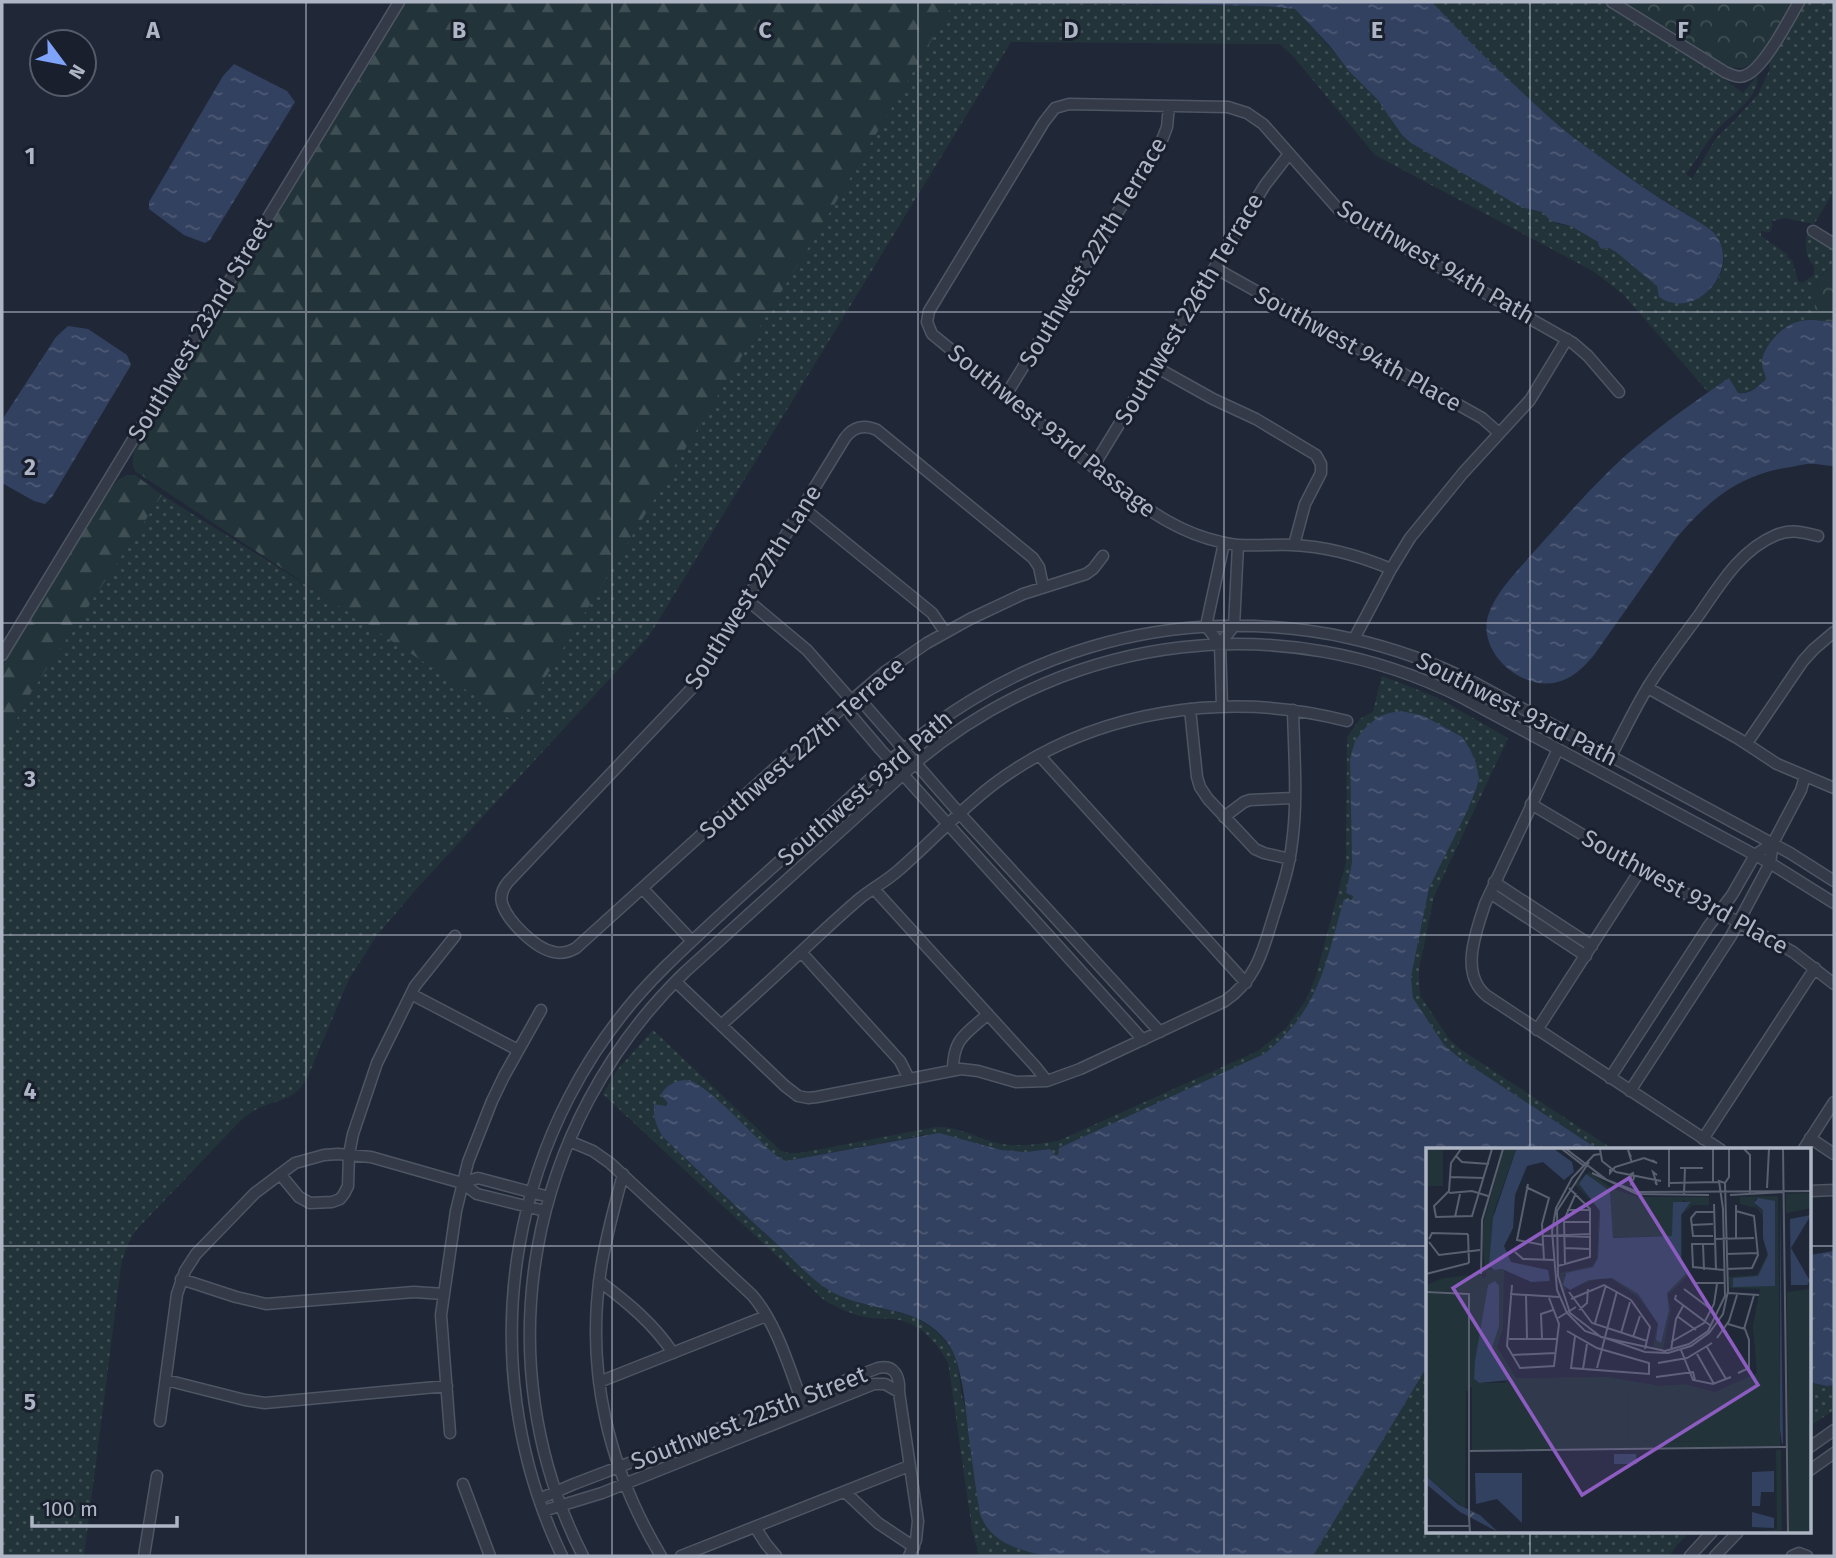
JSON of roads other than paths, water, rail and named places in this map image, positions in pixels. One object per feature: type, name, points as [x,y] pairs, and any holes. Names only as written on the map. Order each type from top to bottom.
[{"type":"street","name":"Southwest 232nd Street","points":[[2,656],[399,2]]},
{"type":"street","points":[[1612,2],[1735,76],[1746,76],[1764,59],[1799,2]]},
{"type":"street","name":"Southwest 94th Path","points":[[927,321],[930,308],[1055,108],[1065,104],[1227,107],[1241,110],[1258,120],[1339,210],[1567,339],[1588,356],[1619,392]]},
{"type":"street","name":"Southwest 227th Terrace","points":[[1006,396],[1162,140],[1167,125],[1168,106]]},
{"type":"street","name":"Southwest 226th Terrace","points":[[1093,467],[1271,176],[1289,154]]},
{"type":"street","points":[[1813,231],[1834,244]]},
{"type":"street","name":"Southwest 94th Place","points":[[1215,268],[1482,418],[1499,433]]},
{"type":"street","name":"Southwest 93rd Passage","points":[[927,321],[932,334],[1006,396],[1139,504],[1170,524],[1224,543],[1294,545],[1345,553],[1391,569]]},
{"type":"street","points":[[1354,639],[1410,538],[1534,395],[1567,339]]},
{"type":"street","points":[[1154,366],[1315,453],[1321,464],[1320,477],[1303,509],[1294,545]]},
{"type":"street","name":"Southwest 227th Lane","points":[[558,953],[543,948],[523,933],[506,910],[502,898],[503,888],[688,694],[850,433],[858,428],[870,427],[881,433],[1033,558],[1040,566],[1044,586]]},
{"type":"street","points":[[802,507],[932,613],[945,632]]},
{"type":"street","points":[[1611,756],[1648,688],[1731,570],[1768,539],[1796,531],[1818,536]]},
{"type":"street","points":[[1222,707],[1220,644],[1206,626],[1224,543]]},
{"type":"street","points":[[1220,644],[1234,626],[1238,545]]},
{"type":"street","name":"Southwest 227th Terrace","points":[[558,953],[572,951],[581,945],[886,671],[945,632],[986,611],[1044,586],[1086,574],[1103,556]]},
{"type":"street","points":[[746,599],[807,649],[851,700],[864,704],[902,750],[1160,1032]]},
{"type":"street","name":"Southwest 93rd Path","points":[[562,1556],[543,1511],[526,1454],[519,1419],[512,1350],[513,1287],[519,1244],[531,1192],[562,1110],[597,1049],[640,993],[692,941],[902,750],[969,701],[1031,669],[1081,650],[1167,630],[1206,626],[1299,629],[1354,639],[1443,668],[1475,683],[1773,843],[1834,881]]},
{"type":"street","points":[[1746,744],[1803,661],[1834,632]]},
{"type":"street","name":"Southwest 93rd Path","points":[[583,1556],[561,1506],[545,1455],[537,1413],[530,1343],[533,1281],[545,1212],[569,1141],[590,1097],[617,1052],[676,982],[902,775],[946,739],[1022,694],[1062,676],[1104,662],[1173,648],[1220,644],[1296,647],[1382,665],[1440,687],[1558,749],[1770,863],[1834,903]]},
{"type":"street","points":[[1648,688],[1777,764],[1834,789]]},
{"type":"street","points":[[851,700],[851,715],[902,775],[1143,1040]]},
{"type":"street","points":[[720,1025],[994,784],[1039,755],[1076,737],[1127,720],[1168,712],[1222,707],[1293,710],[1348,721]]},
{"type":"street","points":[[1190,709],[1198,782],[1205,796],[1257,850],[1290,859]]},
{"type":"street","points":[[676,982],[802,1098],[953,1070],[972,1070],[1016,1082],[1047,1081],[1080,1069],[1225,1001],[1246,983],[1255,969],[1262,954],[1290,859],[1294,798],[1293,710]]},
{"type":"street","points":[[1558,749],[1494,882],[1478,926],[1472,955],[1472,971],[1476,984],[1484,994],[1537,1030],[1718,1148]]},
{"type":"street","points":[[1039,755],[1246,983]]},
{"type":"street","points":[[1630,1091],[1731,936],[1770,863],[1773,843],[1801,790],[1805,776]]},
{"type":"street","points":[[1224,817],[1250,800],[1294,798]]},
{"type":"street","name":"Southwest 93rd Place","points":[[1531,804],[1641,870],[1793,953],[1834,984]]},
{"type":"street","points":[[1610,1077],[1708,927],[1720,913],[1755,855],[1773,843]]},
{"type":"street","points":[[1537,1030],[1641,870]]},
{"type":"street","points":[[1494,882],[1592,946]]},
{"type":"street","points":[[643,889],[692,941]]},
{"type":"street","points":[[874,889],[1047,1081]]},
{"type":"street","points":[[1490,893],[1586,956]]},
{"type":"street","points":[[280,1174],[297,1195],[306,1201],[316,1204],[340,1199],[347,1189],[353,1134],[377,1063],[411,994],[455,936]]},
{"type":"street","points":[[801,952],[900,1061],[909,1079]]},
{"type":"street","points":[[1703,1139],[1815,968]]},
{"type":"street","points":[[411,994],[518,1050]]},
{"type":"street","points":[[450,1433],[441,1322],[462,1182],[496,1091],[541,1010]]},
{"type":"street","points":[[953,1070],[958,1042],[988,1014]]},
{"type":"street","points":[[1804,1148],[1834,1102]]},
{"type":"street","points":[[1810,1138],[1834,1154]]},
{"type":"street","points":[[569,1141],[597,1154],[623,1174],[747,1290],[766,1316],[778,1339],[805,1412]]},
{"type":"street","points":[[160,1421],[181,1279],[202,1248],[255,1193],[295,1163],[324,1155],[371,1157],[462,1182],[477,1194],[545,1212]]},
{"type":"street","points":[[623,1174],[599,1281],[596,1333],[599,1382],[619,1468],[661,1556]]},
{"type":"street","points":[[462,1182],[478,1178],[549,1197]]},
{"type":"street","points":[[1812,1191],[1834,1190]]},
{"type":"street","points":[[181,1279],[266,1304],[414,1292],[444,1294]]},
{"type":"street","points":[[599,1281],[649,1322],[673,1353]]},
{"type":"street","points":[[599,1382],[766,1316]]},
{"type":"street","name":"Southwest 225th Street","points":[[539,1499],[882,1367],[894,1371],[899,1392]]},
{"type":"street","points":[[166,1380],[245,1401],[265,1403],[447,1386]]},
{"type":"street","name":"Southwest 225th Street","points":[[543,1511],[625,1484],[877,1383],[888,1385],[899,1392]]},
{"type":"street","points":[[845,1492],[912,1552],[918,1534],[918,1521],[899,1392]]},
{"type":"street","points":[[1812,1446],[1834,1430]]},
{"type":"street","points":[[1812,1469],[1834,1453]]},
{"type":"street","points":[[681,1556],[909,1466]]},
{"type":"street","points":[[144,1556],[157,1476]]},
{"type":"street","points":[[463,1484],[490,1556]]},
{"type":"street","points":[[755,1527],[776,1556]]},
{"type":"street","points":[[1690,1556],[1710,1534]]},
{"type":"street","points":[[1715,1556],[1736,1534]]},
{"type":"street","points":[[1792,1556],[1799,1553],[1807,1556]]},
{"type":"water","points":[[1042,2],[1432,2],[1499,70],[1567,133],[1715,234],[1722,248],[1723,262],[1719,276],[1711,288],[1687,303],[1673,303],[1659,297],[1657,286],[1616,252],[1609,248],[1602,249],[1598,242],[1571,226],[1551,221],[1542,212],[1521,207],[1411,143],[1402,135],[1377,99],[1295,9],[1264,6]]},
{"type":"water","points":[[234,64],[287,91],[295,102],[210,240],[205,243],[184,235],[149,209],[149,202],[223,76]]},
{"type":"water","points":[[1814,320],[1834,322],[1834,466],[1808,464],[1756,476],[1726,491],[1712,502],[1675,540],[1594,655],[1571,676],[1561,681],[1533,682],[1507,668],[1490,644],[1488,616],[1501,591],[1531,555],[1638,444],[1729,378],[1738,393],[1750,392],[1766,379],[1763,357],[1774,338],[1791,324]]},
{"type":"water","points":[[68,326],[88,329],[127,355],[131,365],[52,497],[45,504],[34,501],[2,483],[2,420],[56,337]]},
{"type":"water","points":[[1401,711],[1424,716],[1462,737],[1476,763],[1479,778],[1468,809],[1429,888],[1411,977],[1413,998],[1444,1045],[1462,1060],[1596,1148],[1426,1148],[1426,1368],[1313,1556],[1050,1556],[1028,1552],[1008,1544],[992,1533],[980,1514],[961,1377],[947,1342],[922,1321],[847,1299],[818,1282],[663,1137],[658,1129],[654,1104],[666,1106],[668,1103],[661,1095],[670,1085],[684,1080],[693,1082],[732,1113],[776,1156],[786,1161],[939,1133],[1001,1150],[1026,1152],[1050,1149],[1058,1155],[1059,1148],[1264,1054],[1283,1037],[1309,1003],[1325,965],[1344,899],[1352,900],[1353,896],[1346,893],[1352,862],[1350,759],[1355,741],[1364,729],[1378,717]]},
{"type":"water","points":[[1834,1251],[1834,1385],[1812,1382],[1812,1255]]}]
